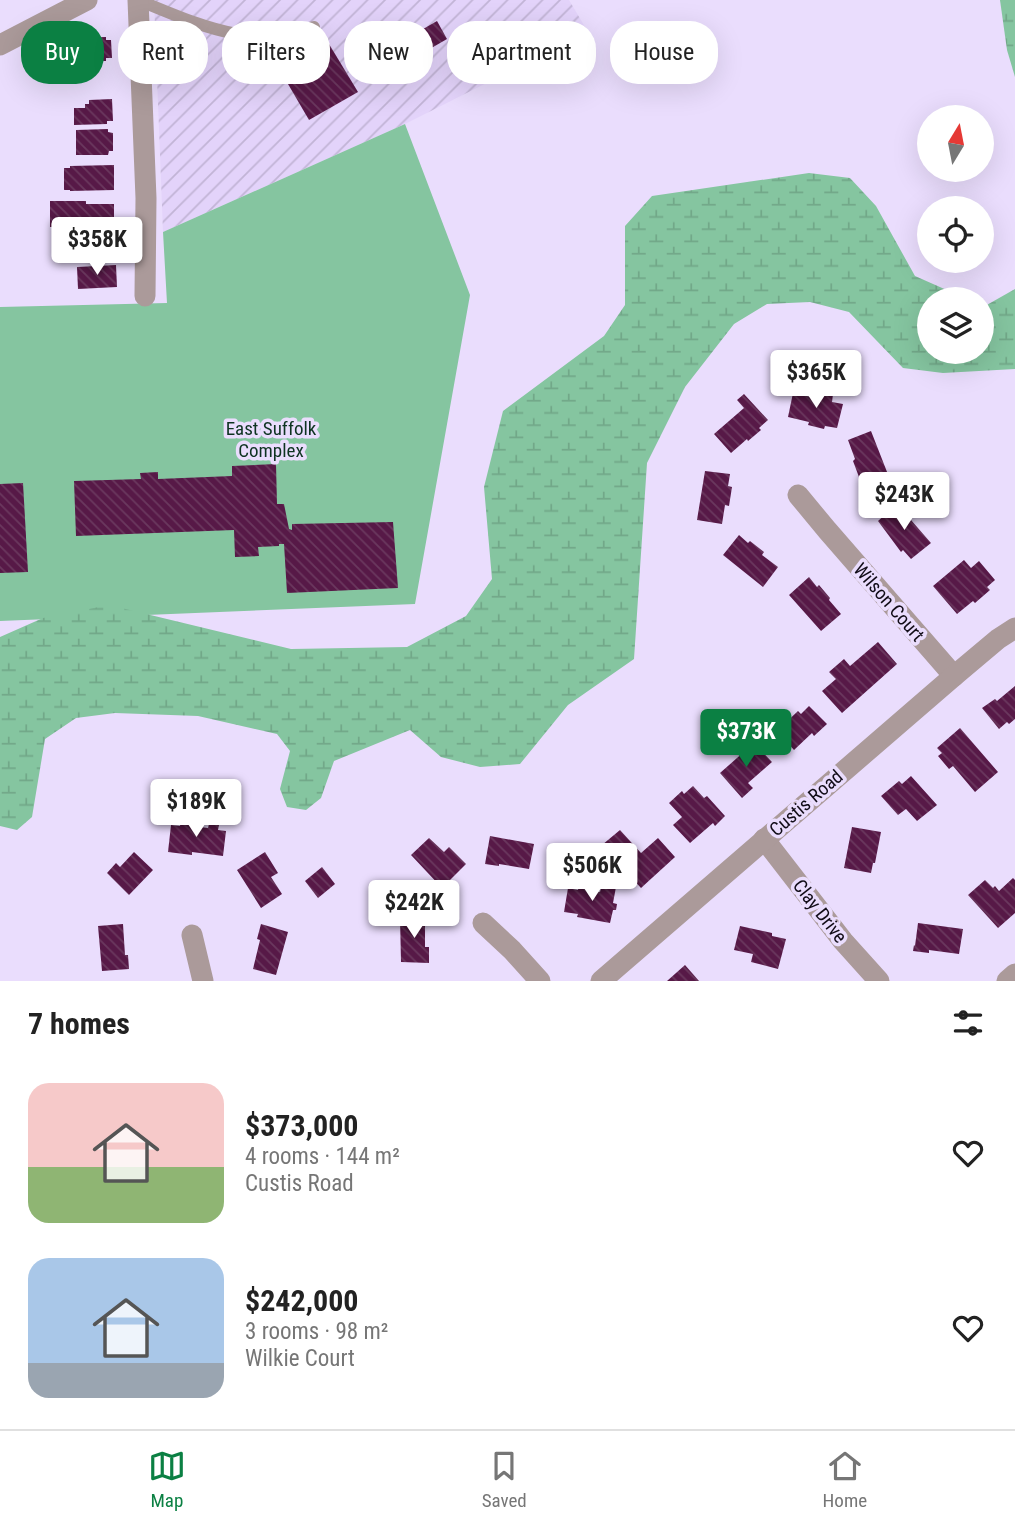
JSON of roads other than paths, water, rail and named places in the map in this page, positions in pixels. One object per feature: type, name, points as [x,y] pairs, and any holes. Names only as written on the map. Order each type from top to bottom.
[{"type":"street","points":[[0,45],[87,0]]},
{"type":"street","points":[[138,0],[146,198],[145,296]]},
{"type":"street","name":"Wilson Court","points":[[798,495],[954,676]]},
{"type":"street","name":"Custis Road","points":[[601,981],[954,676],[1015,628]]},
{"type":"street","name":"Clay Drive","points":[[764,839],[843,941],[879,981]]},
{"type":"street","points":[[483,923],[540,981]]},
{"type":"street","points":[[192,935],[203,981]]},
{"type":"street","points":[[1007,981],[1015,974]]},
{"type":"lane","points":[[138,0],[222,30]]},
{"type":"park label","name":"East Suffolk Complex","points":[[271,439]]}]
